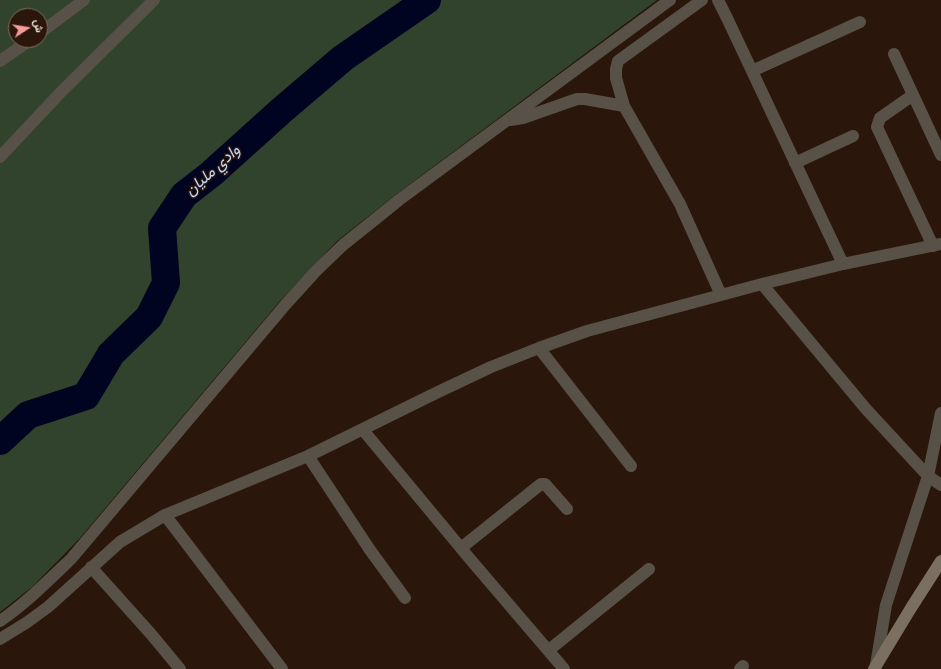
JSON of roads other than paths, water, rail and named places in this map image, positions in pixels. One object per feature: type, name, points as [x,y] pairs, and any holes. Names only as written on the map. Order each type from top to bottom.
[{"type":"main road","points":[[875,667],[941,561]]},
{"type":"street","points":[[48,27],[84,0]]},
{"type":"street","points":[[0,157],[61,92],[154,0]]},
{"type":"street","points":[[0,621],[15,611],[71,559],[286,304],[316,271],[343,245],[368,224],[670,0]]},
{"type":"street","points":[[702,0],[618,62],[616,78],[624,106],[680,204],[721,295]]},
{"type":"street","points":[[718,0],[843,264]]},
{"type":"street","points":[[752,71],[860,22]]},
{"type":"street","points":[[0,61],[19,48]]},
{"type":"street","points":[[894,54],[941,155]]},
{"type":"street","points":[[0,639],[48,607],[120,542],[165,515],[308,456],[491,367],[538,348],[587,331],[843,264],[937,245],[877,127],[880,118],[913,95]]},
{"type":"street","points":[[506,121],[523,118],[577,99],[624,106]]},
{"type":"street","points":[[795,163],[853,136]]},
{"type":"street","points":[[762,284],[866,409],[928,476],[941,485]]},
{"type":"street","points":[[538,348],[632,466]]},
{"type":"street","points":[[875,667],[886,605],[928,476],[941,413]]},
{"type":"street","points":[[363,430],[564,669]]},
{"type":"street","points":[[308,456],[404,598]]},
{"type":"street","points":[[461,548],[541,484],[545,484],[567,509]]},
{"type":"street","points":[[165,515],[282,669]]},
{"type":"street","points":[[91,567],[180,669]]},
{"type":"street","points":[[549,650],[649,569]]},
{"type":"waterway","name":"وادي مليان","points":[[0,441],[28,415],[86,396],[111,354],[149,317],[166,283],[162,228],[184,195],[211,174],[282,110],[343,58],[427,0]]}]
